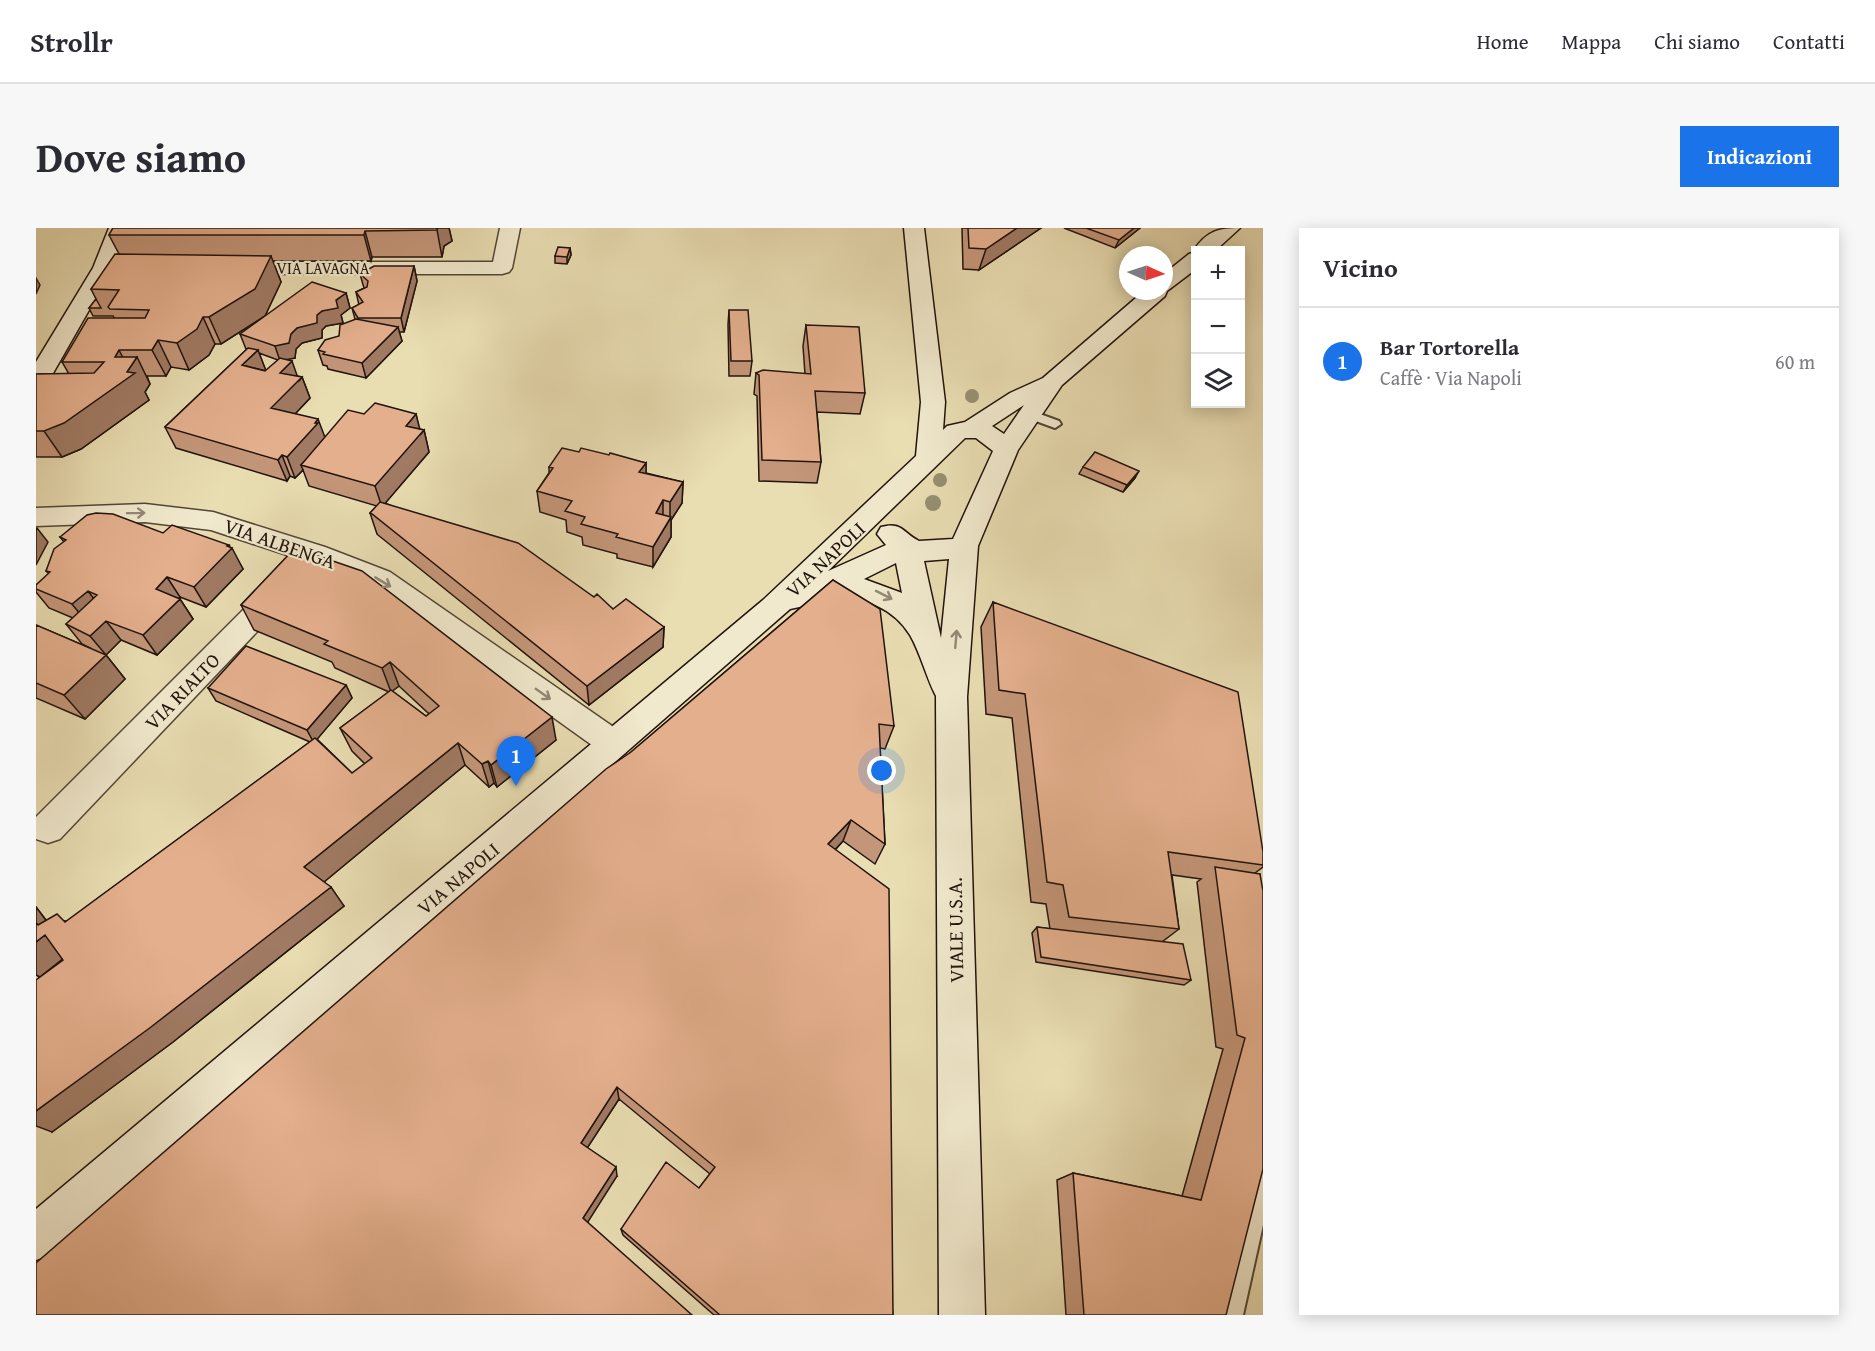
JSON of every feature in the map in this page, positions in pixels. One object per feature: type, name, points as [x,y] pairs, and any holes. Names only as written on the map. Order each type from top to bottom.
[{"type":"main road","points":[[36,382],[103,268],[119,228]]},
{"type":"main road","name":"VIA LAVAGNA","points":[[208,268],[502,268],[510,228]]},
{"type":"main road","points":[[914,228],[933,402],[928,461]]},
{"type":"main road","points":[[1209,246],[1230,228]]},
{"type":"main road","points":[[1173,277],[1191,262]]},
{"type":"main road","points":[[103,268],[126,268]]},
{"type":"main road","points":[[773,608],[907,547],[927,551],[946,551],[964,546],[1006,450],[1053,381],[1147,300]]},
{"type":"main road","name":"VIA NAPOLI","points":[[36,1238],[773,608],[956,432],[967,429],[1018,398],[1053,381]]},
{"type":"main road","points":[[933,402],[945,418],[967,429],[987,432],[1006,450]]},
{"type":"main road","name":"VIA NAPOLI","points":[[875,512],[887,530],[907,547]]},
{"type":"main road","name":"VIA ALBENGA","points":[[36,517],[145,513],[213,521],[315,554],[380,579],[614,744]]},
{"type":"main road","name":"VIALE U.S.A.","points":[[962,1315],[951,697],[964,546]]},
{"type":"main road","points":[[907,547],[923,630],[951,697]]},
{"type":"main road","name":"VIA RIALTO","points":[[48,828],[315,554]]},
{"type":"main road","points":[[834,582],[873,590],[893,600],[910,614],[923,630]]},
{"type":"lane","points":[[1029,414],[1055,424]]},
{"type":"lane","points":[[1231,1315],[1263,1178]]},
{"type":"building","points":[[113,228],[437,228],[437,230],[365,231],[364,235],[109,235]]},
{"type":"building","points":[[968,228],[1017,228],[986,249],[969,248]]},
{"type":"building","points":[[1086,228],[1134,228],[1119,240]]},
{"type":"building","points":[[558,247],[570,248],[567,257],[555,256]]},
{"type":"building","points":[[115,254],[271,256],[255,289],[209,317],[203,317],[197,329],[177,343],[158,340],[152,350],[119,350],[115,357],[137,357],[127,372],[135,373],[64,423],[44,431],[36,431],[36,374],[94,373],[104,362],[62,362],[88,318],[145,318],[149,310],[110,309],[108,307],[119,290],[91,289]]},
{"type":"building","points":[[374,266],[414,266],[401,318],[358,318],[352,308],[363,302],[356,292],[367,287],[368,281],[360,274]]},
{"type":"building","points":[[312,282],[346,293],[336,300],[338,308],[322,311],[317,315],[317,323],[297,328],[291,334],[289,343],[275,346],[240,334]]},
{"type":"building","points":[[96,299],[101,308],[89,308]]},
{"type":"building","points":[[729,310],[748,310],[752,361],[731,361]]},
{"type":"building","points":[[356,319],[398,327],[362,363],[323,354],[325,352],[318,350],[325,340],[339,336],[340,325]]},
{"type":"building","points":[[806,325],[859,327],[865,393],[815,391],[821,462],[762,460],[759,375],[756,373],[763,370],[811,374]]},
{"type":"building","points":[[248,348],[258,350],[242,365],[265,371],[280,358],[292,361],[280,373],[302,377],[271,408],[318,419],[315,423],[318,423],[287,457],[282,455],[278,460],[165,427]]},
{"type":"building","points":[[375,403],[416,414],[406,426],[424,430],[375,486],[301,465],[348,410],[364,414]]},
{"type":"building","points":[[562,448],[579,452],[581,448],[609,455],[610,453],[646,463],[639,472],[683,482],[670,502],[663,500],[656,513],[671,517],[653,547],[581,524],[585,517],[565,511],[572,501],[537,491],[553,468],[549,467]]},
{"type":"building","points":[[1095,452],[1139,471],[1127,485],[1083,467]]},
{"type":"building","points":[[380,502],[518,543],[594,597],[597,594],[613,609],[626,599],[664,627],[587,686],[370,513]]},
{"type":"building","points":[[113,514],[163,533],[172,525],[232,548],[194,587],[167,577],[156,589],[180,599],[143,635],[106,621],[90,636],[66,624],[97,595],[88,591],[72,604],[36,589],[36,585],[50,572],[46,571],[54,549],[66,540],[60,537],[87,515]]},
{"type":"building","points":[[295,548],[362,571],[552,717],[491,765],[488,761],[482,764],[458,743],[304,867],[331,887],[151,1027],[36,1111],[36,980],[63,960],[45,935],[36,942],[36,923],[38,925],[57,914],[65,922],[315,738],[352,773],[372,758],[340,728],[391,690],[426,716],[439,706],[390,662],[382,668],[324,644],[328,641],[241,605]]},
{"type":"building","points":[[833,580],[880,609],[894,726],[879,724],[885,844],[851,820],[828,844],[889,889],[893,1315],[720,1315],[621,1229],[666,1162],[699,1188],[715,1167],[617,1087],[581,1143],[616,1167],[583,1218],[692,1315],[36,1315],[36,1263],[606,769],[631,752]]},
{"type":"building","points":[[993,602],[1238,692],[1263,852],[1263,865],[1168,852],[1179,929],[1069,917],[1063,885],[1047,882],[1025,694],[999,690]]},
{"type":"building","points":[[36,625],[106,655],[64,695],[36,683]]},
{"type":"building","points":[[246,646],[346,685],[307,730],[208,688]]},
{"type":"building","points":[[1215,867],[1260,874],[1263,891],[1263,1169],[1226,1315],[1084,1315],[1073,1173],[1201,1200],[1245,1038],[1237,1035]]},
{"type":"building","points":[[1037,927],[1183,944],[1191,980],[1041,957]]},
{"type":"place","name":"Bar Tortorella","points":[[516,786]]}]
